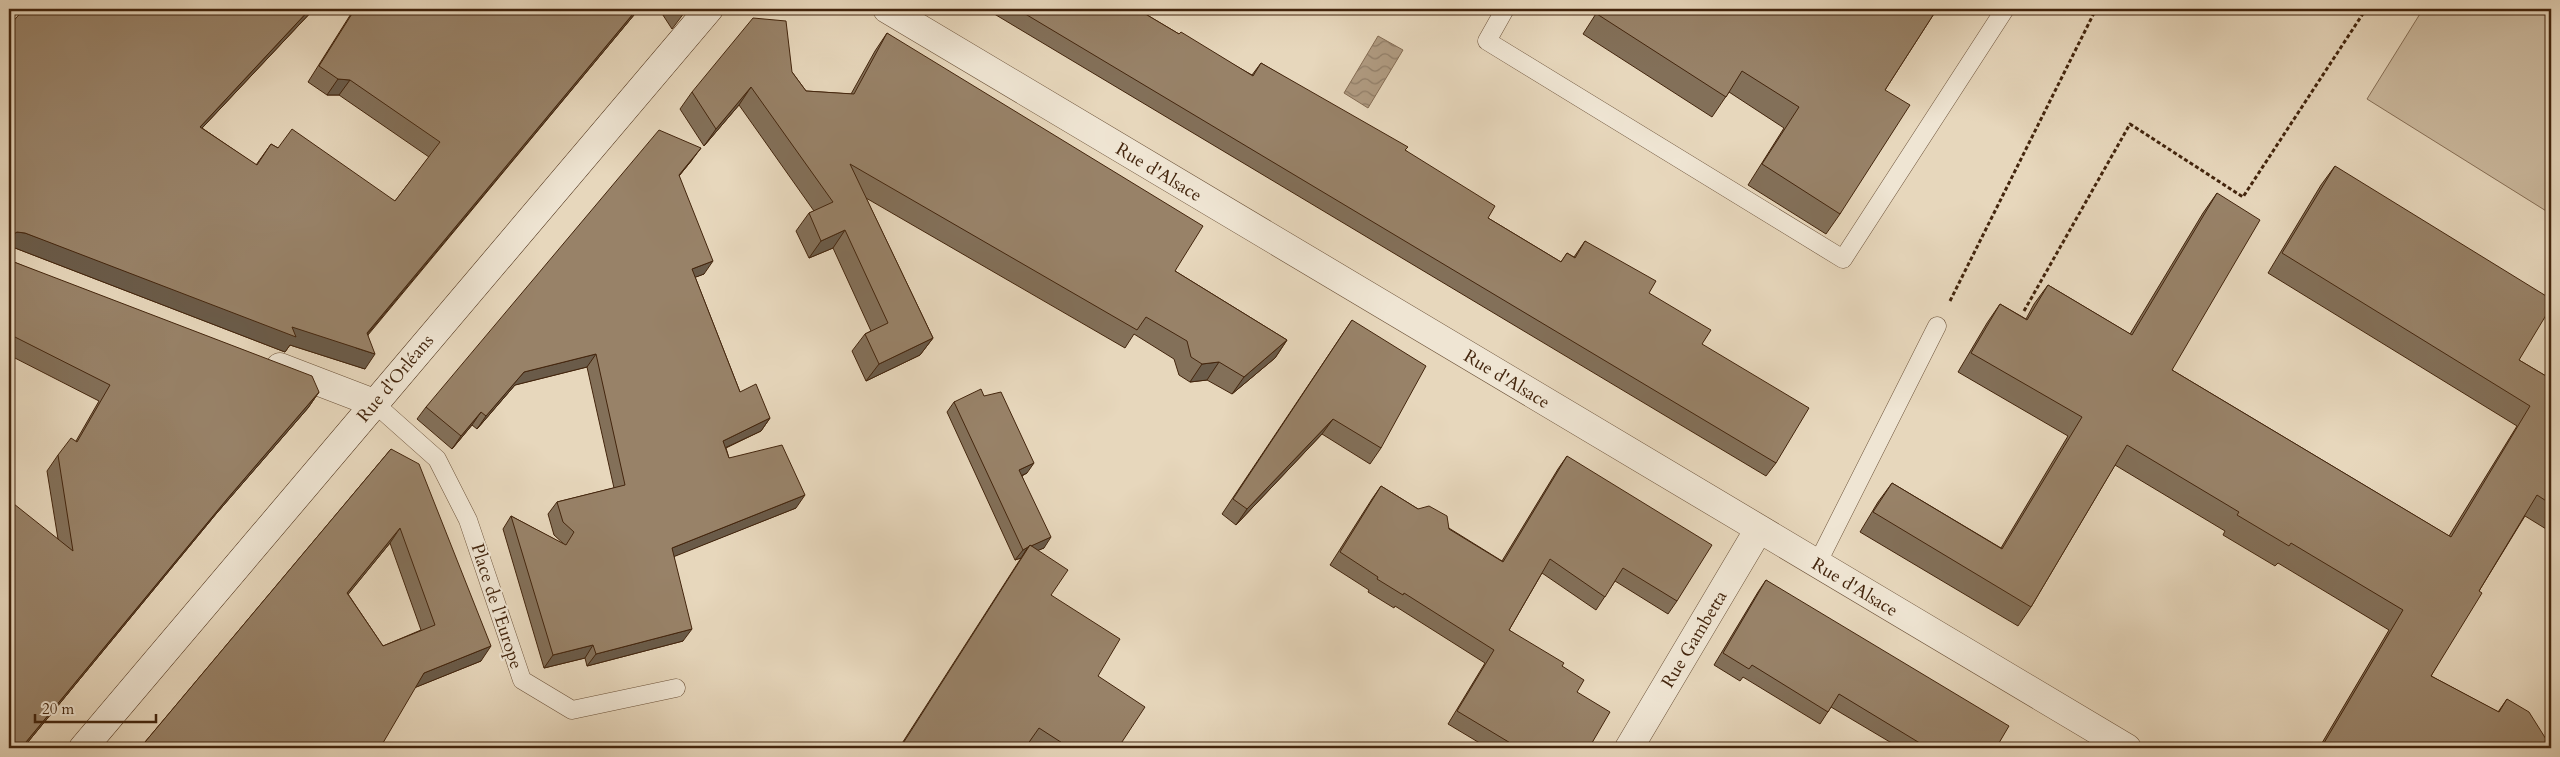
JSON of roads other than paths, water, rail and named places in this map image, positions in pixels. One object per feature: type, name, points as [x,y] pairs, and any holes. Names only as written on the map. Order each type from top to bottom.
[{"type":"street","name":"Rue d'Orléans","points":[[83,748],[710,9]]},
{"type":"street","name":"Rue d'Alsace","points":[[888,9],[2127,748]]},
{"type":"street","points":[[255,357],[374,403]]},
{"type":"street","name":"Rue Gambetta","points":[[1629,748],[1758,529]]},
{"type":"lane","points":[[1504,9],[1487,41],[1843,259],[2005,9]]},
{"type":"lane","points":[[1817,564],[1937,326]]},
{"type":"lane","name":"Place de l'Europe","points":[[374,403],[437,459],[468,520],[522,680],[572,710],[676,688]]},
{"type":"water","points":[[1378,36],[1403,50],[1368,108],[1344,93]]}]
